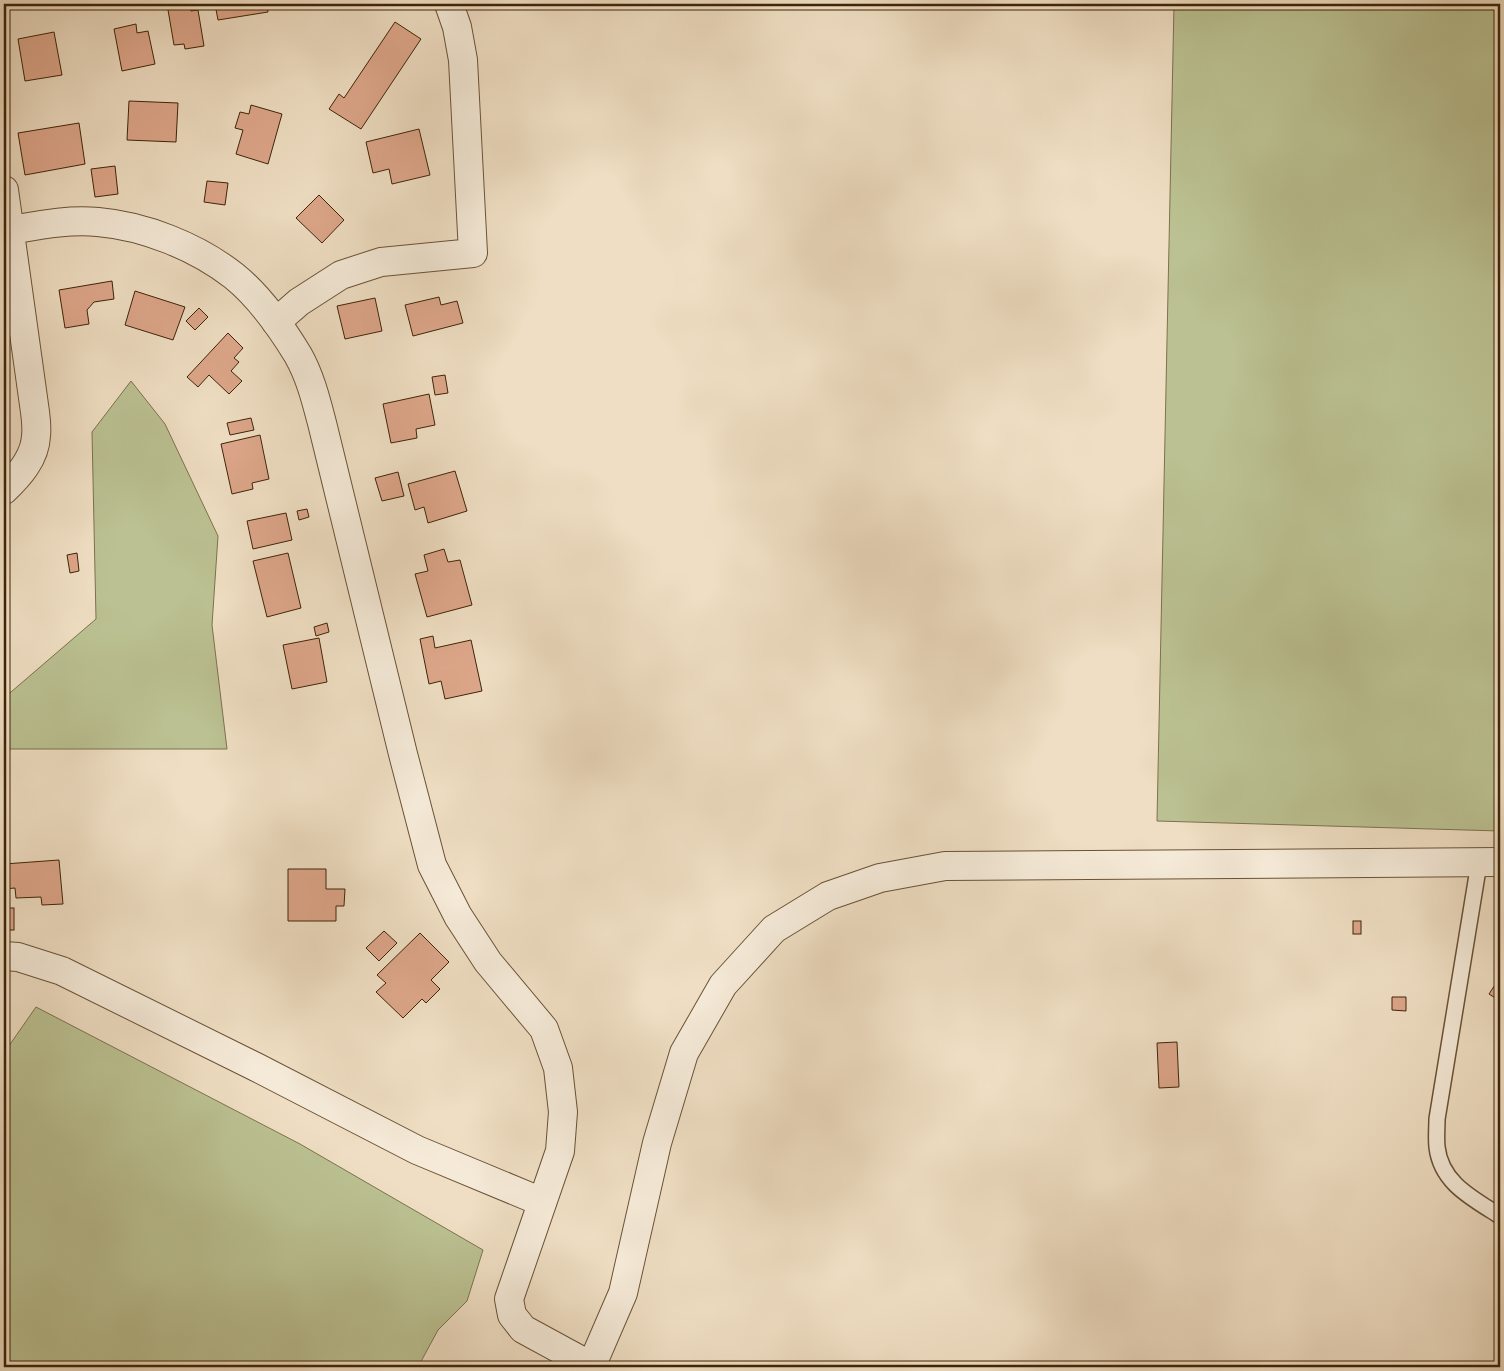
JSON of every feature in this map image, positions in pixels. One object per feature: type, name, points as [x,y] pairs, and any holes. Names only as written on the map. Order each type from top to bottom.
[{"type":"street","points":[[276,322],[299,302],[340,274],[381,262],[473,253],[464,60],[457,27],[449,4]]},
{"type":"street","points":[[4,190],[7,231],[36,412],[36,437],[33,451],[28,463],[4,490]]},
{"type":"street","points":[[7,231],[50,223],[97,222],[150,233],[183,246],[234,276],[254,295],[276,322],[299,356],[311,383],[320,415],[400,745],[432,865],[458,916],[488,962],[544,1029],[558,1068],[563,1112],[560,1151],[509,1299],[512,1315],[522,1329],[591,1366],[623,1293],[657,1143],[684,1053],[723,985],[774,929],[828,896],[880,878],[945,866],[1489,863]]},
{"type":"street","points":[[4,956],[18,957],[62,971],[256,1067],[417,1150],[542,1202]]},
{"type":"lane","points":[[1489,863],[1437,1119],[1437,1147],[1444,1171],[1462,1191],[1500,1216]]},
{"type":"green space","points":[[1174,4],[1500,4],[1500,831],[1157,821]]},
{"type":"green space","points":[[131,381],[165,424],[218,536],[212,625],[227,749],[4,749],[4,698],[96,619],[92,432]]},
{"type":"green space","points":[[36,1007],[300,1144],[483,1250],[467,1301],[438,1330],[418,1367],[4,1367],[4,1053]]},
{"type":"building","points":[[167,4],[190,4],[191,11],[198,10],[204,46],[185,49],[184,44],[174,45]]},
{"type":"building","points":[[215,4],[267,4],[268,12],[218,20]]},
{"type":"building","points":[[395,22],[421,39],[361,129],[329,109],[339,94],[344,98]]},
{"type":"building","points":[[136,24],[137,33],[148,31],[155,64],[122,71],[114,29]]},
{"type":"building","points":[[54,32],[62,75],[25,81],[18,39]]},
{"type":"building","points":[[129,101],[178,103],[176,142],[127,140]]},
{"type":"building","points":[[251,105],[282,114],[268,164],[236,154],[243,130],[235,128],[240,112],[249,114]]},
{"type":"building","points":[[79,123],[85,164],[25,175],[18,133]]},
{"type":"building","points":[[419,129],[430,175],[392,184],[389,169],[373,173],[366,142]]},
{"type":"building","points":[[115,166],[118,194],[95,197],[91,169]]},
{"type":"building","points":[[207,181],[228,183],[225,205],[204,202]]},
{"type":"building","points":[[319,195],[344,220],[322,243],[296,218]]},
{"type":"building","points":[[112,281],[114,299],[94,302],[87,310],[89,324],[65,328],[59,290]]},
{"type":"building","points":[[135,291],[185,307],[173,340],[125,325]]},
{"type":"building","points":[[439,297],[441,305],[457,301],[463,323],[413,336],[405,305]]},
{"type":"building","points":[[375,298],[382,331],[345,339],[337,306]]},
{"type":"building","points":[[199,308],[208,317],[195,330],[186,321]]},
{"type":"building","points":[[228,333],[243,348],[234,358],[239,362],[231,371],[242,381],[229,394],[209,375],[198,387],[187,377]]},
{"type":"building","points":[[445,375],[448,393],[435,395],[432,377]]},
{"type":"building","points":[[429,394],[435,425],[416,429],[417,438],[391,443],[383,404]]},
{"type":"building","points":[[251,418],[254,430],[230,435],[227,423]]},
{"type":"building","points":[[260,435],[269,479],[252,483],[253,489],[232,494],[221,444]]},
{"type":"building","points":[[455,471],[467,511],[428,523],[424,507],[415,510],[408,484]]},
{"type":"building","points":[[398,472],[404,496],[382,501],[375,478]]},
{"type":"building","points":[[307,509],[309,517],[299,520],[297,511]]},
{"type":"building","points":[[286,513],[292,540],[253,549],[247,521]]},
{"type":"building","points":[[444,549],[448,562],[460,560],[472,605],[427,617],[415,574],[428,571],[424,555]]},
{"type":"building","points":[[77,553],[79,571],[70,573],[67,555]]},
{"type":"building","points":[[288,553],[301,608],[267,617],[253,561]]},
{"type":"building","points":[[327,623],[329,632],[316,636],[314,627]]},
{"type":"building","points":[[433,636],[435,648],[471,640],[482,691],[445,699],[441,681],[429,684],[420,639]]},
{"type":"building","points":[[319,638],[327,682],[292,689],[283,645]]},
{"type":"building","points":[[59,860],[63,904],[42,905],[41,897],[16,898],[15,888],[4,889],[4,864]]},
{"type":"building","points":[[288,869],[326,869],[326,889],[345,889],[344,906],[336,906],[336,921],[288,921]]},
{"type":"building","points":[[4,908],[14,908],[14,930],[4,930]]},
{"type":"building","points":[[1353,921],[1361,921],[1361,934],[1353,934]]},
{"type":"building","points":[[384,931],[397,943],[379,961],[366,948]]},
{"type":"building","points":[[420,933],[449,962],[431,980],[440,989],[426,1003],[422,999],[403,1018],[376,992],[386,983],[377,975]]},
{"type":"building","points":[[1500,977],[1500,1001],[1489,994]]},
{"type":"building","points":[[1392,997],[1406,997],[1406,1011],[1392,1010]]},
{"type":"building","points":[[1177,1042],[1179,1087],[1159,1088],[1157,1043]]}]
